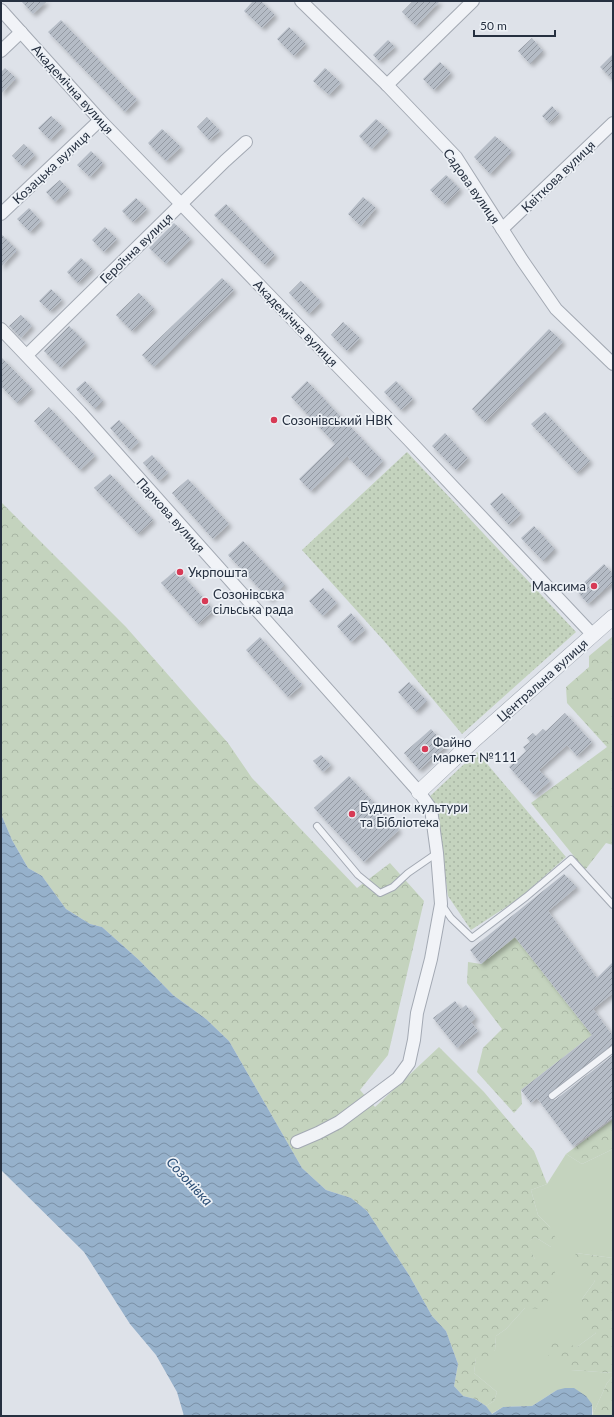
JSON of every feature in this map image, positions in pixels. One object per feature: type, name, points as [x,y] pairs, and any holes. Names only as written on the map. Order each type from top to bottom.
[{"type":"street","name":"Садова вулиця","points":[[301,1],[387,85],[456,157],[522,260],[556,309],[613,364]]},
{"type":"street","points":[[387,85],[472,1]]},
{"type":"street","name":"Академічна вулиця","points":[[1,10],[100,120],[408,439],[593,635]]},
{"type":"street","points":[[1,51],[21,32]]},
{"type":"street","name":"Козацька вулиця","points":[[1,214],[100,120]]},
{"type":"street","name":"Квіткова вулиця","points":[[502,229],[613,123]]},
{"type":"street","name":"Героїчна вулиця","points":[[27,355],[246,142]]},
{"type":"street","name":"Паркова вулиця","points":[[1,329],[85,418],[419,792],[431,808],[437,853],[441,904],[431,959],[417,1013],[414,1040],[409,1063],[398,1078],[339,1122],[297,1142]]},
{"type":"street","name":"Центральна вулиця","points":[[419,792],[473,741],[613,617]]},
{"type":"lane","points":[[317,826],[358,874],[380,893],[393,887],[408,873],[437,853]]},
{"type":"lane","points":[[441,904],[451,918],[472,938],[526,897],[571,859],[613,905]]},
{"type":"lane","points":[[552,1096],[613,1049]]},
{"type":"green space","points":[[407,452],[576,632],[462,734],[385,642],[302,550]]},
{"type":"green space","points":[[1,502],[126,627],[228,743],[252,778],[357,888],[390,863],[424,901],[388,1055],[360,1090],[375,1107],[439,1047],[484,1092],[534,1151],[547,1184],[531,1190],[538,1215],[550,1227],[559,1244],[551,1247],[535,1237],[527,1243],[535,1259],[552,1262],[557,1279],[544,1309],[525,1308],[506,1329],[496,1336],[495,1350],[487,1357],[476,1358],[474,1373],[497,1392],[494,1401],[486,1406],[475,1399],[463,1396],[454,1386],[458,1364],[446,1331],[432,1316],[409,1275],[367,1211],[351,1198],[326,1190],[302,1168],[229,1041],[206,1019],[173,995],[139,960],[102,927],[90,924],[66,909],[42,876],[28,868],[12,840],[1,814]]},
{"type":"green space","points":[[613,636],[613,845],[606,843],[585,870],[531,803],[607,747],[567,703],[566,687],[589,667],[589,656]]},
{"type":"green space","points":[[477,752],[566,857],[520,898],[471,930],[448,896],[436,809],[428,798]]},
{"type":"green space","points":[[515,937],[592,1035],[521,1090],[522,1104],[514,1113],[477,1072],[483,1048],[502,1029],[467,983],[468,962],[481,964]]},
{"type":"green space","points":[[613,1119],[613,1149],[582,1164],[566,1154]]},
{"type":"green space","points":[[613,1149],[613,1258],[576,1253],[595,1281],[582,1299],[596,1333],[577,1347],[571,1370],[613,1373],[613,1376],[607,1383],[593,1414],[592,1404],[557,1390],[532,1406],[503,1407],[491,1414],[486,1406],[494,1401],[497,1392],[474,1373],[476,1358],[495,1350],[496,1336],[506,1329],[525,1308],[535,1259],[526,1243],[535,1237],[551,1247],[550,1227],[538,1215],[531,1190],[547,1184],[566,1154],[582,1164]]},
{"type":"green space","points":[[576,1253],[613,1258],[613,1373],[571,1370],[548,1356],[553,1339],[577,1347],[596,1333],[582,1320],[582,1299],[595,1281],[573,1261]]},
{"type":"green space","points":[[613,1376],[613,1416],[592,1416],[607,1383]]},
{"type":"water","name":"Созонівка","points":[[1,814],[12,840],[28,868],[42,876],[66,909],[90,924],[102,927],[139,960],[173,995],[206,1019],[229,1041],[302,1168],[326,1190],[351,1198],[367,1211],[409,1275],[432,1316],[446,1331],[458,1364],[454,1386],[463,1396],[475,1399],[486,1406],[492,1414],[503,1407],[532,1406],[557,1390],[574,1388],[586,1396],[592,1404],[592,1416],[184,1416],[177,1392],[156,1355],[130,1324],[84,1252],[1,1170]]},
{"type":"building","points":[[21,1],[47,1],[33,14]]},
{"type":"building","points":[[253,1],[261,1],[275,15],[262,28],[244,11]]},
{"type":"building","points":[[413,1],[440,1],[416,26],[402,12]]},
{"type":"building","points":[[61,20],[137,100],[125,112],[48,32]]},
{"type":"building","points":[[289,27],[306,44],[294,56],[277,39]]},
{"type":"building","points":[[532,38],[543,51],[530,64],[518,51]]},
{"type":"building","points":[[388,40],[395,47],[379,61],[373,55]]},
{"type":"building","points":[[613,54],[613,80],[600,67]]},
{"type":"building","points":[[440,62],[451,73],[434,90],[423,79]]},
{"type":"building","points":[[5,68],[16,78],[1,94],[1,72]]},
{"type":"building","points":[[325,68],[341,83],[329,95],[313,81]]},
{"type":"building","points":[[552,106],[559,114],[549,123],[542,116]]},
{"type":"building","points":[[51,116],[63,127],[50,140],[38,128]]},
{"type":"building","points":[[207,117],[220,131],[209,140],[197,127]]},
{"type":"building","points":[[376,119],[389,131],[372,149],[359,136]]},
{"type":"building","points":[[162,129],[181,147],[166,161],[148,143]]},
{"type":"building","points":[[495,136],[512,151],[490,174],[474,157]]},
{"type":"building","points":[[24,144],[35,155],[23,167],[12,156]]},
{"type":"building","points":[[91,151],[103,163],[90,177],[77,165]]},
{"type":"building","points":[[446,175],[460,189],[445,204],[430,190]]},
{"type":"building","points":[[60,180],[69,190],[55,202],[46,192]]},
{"type":"building","points":[[363,197],[376,208],[361,226],[348,214]]},
{"type":"building","points":[[136,198],[147,209],[133,222],[122,211]]},
{"type":"building","points":[[226,204],[275,255],[265,265],[214,215]]},
{"type":"building","points":[[29,208],[41,221],[30,232],[17,219]]},
{"type":"building","points":[[174,223],[191,239],[166,264],[149,248]]},
{"type":"building","points":[[105,227],[117,239],[104,252],[92,240]]},
{"type":"building","points":[[1,234],[17,250],[1,267]]},
{"type":"building","points":[[81,258],[92,269],[78,283],[67,272]]},
{"type":"building","points":[[222,278],[234,290],[154,367],[142,355]]},
{"type":"building","points":[[301,281],[321,302],[309,314],[289,293]]},
{"type":"building","points":[[51,289],[62,300],[50,311],[39,301]]},
{"type":"building","points":[[139,293],[154,309],[132,331],[116,315]]},
{"type":"building","points":[[21,315],[32,326],[21,338],[9,326]]},
{"type":"building","points":[[343,322],[360,338],[347,351],[331,335]]},
{"type":"building","points":[[69,326],[86,343],[61,368],[44,351]]},
{"type":"building","points":[[549,329],[563,342],[485,422],[472,409]]},
{"type":"building","points":[[1,357],[32,389],[17,403],[1,386]]},
{"type":"building","points":[[85,381],[103,401],[95,409],[76,389]]},
{"type":"building","points":[[307,381],[383,461],[367,477],[347,456],[311,491],[299,479],[335,444],[291,397]]},
{"type":"building","points":[[396,381],[413,399],[401,410],[384,392]]},
{"type":"building","points":[[49,407],[95,456],[80,470],[34,421]]},
{"type":"building","points":[[545,412],[590,461],[577,473],[531,424]]},
{"type":"building","points":[[119,420],[139,442],[130,450],[110,428]]},
{"type":"building","points":[[445,433],[468,458],[456,470],[432,446]]},
{"type":"building","points":[[152,455],[168,473],[159,481],[143,463]]},
{"type":"building","points":[[110,474],[153,520],[138,534],[94,488]]},
{"type":"building","points":[[188,479],[229,524],[213,539],[172,493]]},
{"type":"building","points":[[502,493],[521,514],[509,525],[490,504]]},
{"type":"building","points":[[534,526],[555,549],[543,561],[521,538]]},
{"type":"building","points":[[243,541],[285,585],[270,600],[228,555]]},
{"type":"building","name":"Максима","points":[[604,564],[613,574],[613,582],[588,604],[576,590]]},
{"type":"building","points":[[177,569],[214,610],[198,624],[161,583]]},
{"type":"building","points":[[323,588],[337,603],[323,616],[309,601]]},
{"type":"building","points":[[351,613],[365,630],[351,642],[337,626]]},
{"type":"building","points":[[260,637],[302,685],[288,697],[246,650]]},
{"type":"building","points":[[409,682],[427,701],[416,712],[398,692]]},
{"type":"building","points":[[565,713],[592,742],[577,756],[567,745],[539,770],[550,781],[534,795],[509,767],[526,751],[523,747],[530,742],[527,738],[533,733],[536,736],[543,729],[546,731]]},
{"type":"building","name":"Файно маркет №111","points":[[431,729],[446,746],[419,770],[404,753]]},
{"type":"building","points":[[321,755],[331,765],[323,772],[313,761]]},
{"type":"building","name":"Будинок культури та Бібліотека","points":[[349,776],[399,830],[364,862],[314,808]]},
{"type":"building","points":[[564,874],[577,887],[548,911],[597,978],[613,962],[613,993],[593,1009],[613,1036],[613,1045],[548,1095],[550,1100],[555,1100],[613,1055],[613,1117],[573,1146],[537,1098],[531,1103],[521,1090],[592,1035],[515,937],[481,964],[470,950]]},
{"type":"building","points":[[455,1001],[461,1009],[466,1005],[476,1018],[471,1022],[478,1031],[457,1048],[433,1018]]},
{"type":"place","name":"Созонівський НВК","points":[[274,420]]},
{"type":"place","name":"Укрпошта","points":[[180,572]]},
{"type":"place","name":"Максима","points":[[594,586]]},
{"type":"place","name":"Созонівська сільська рада","points":[[205,601]]},
{"type":"place","name":"Файно маркет №111","points":[[425,749]]},
{"type":"place","name":"Будинок культури та Бібліотека","points":[[352,814]]}]
